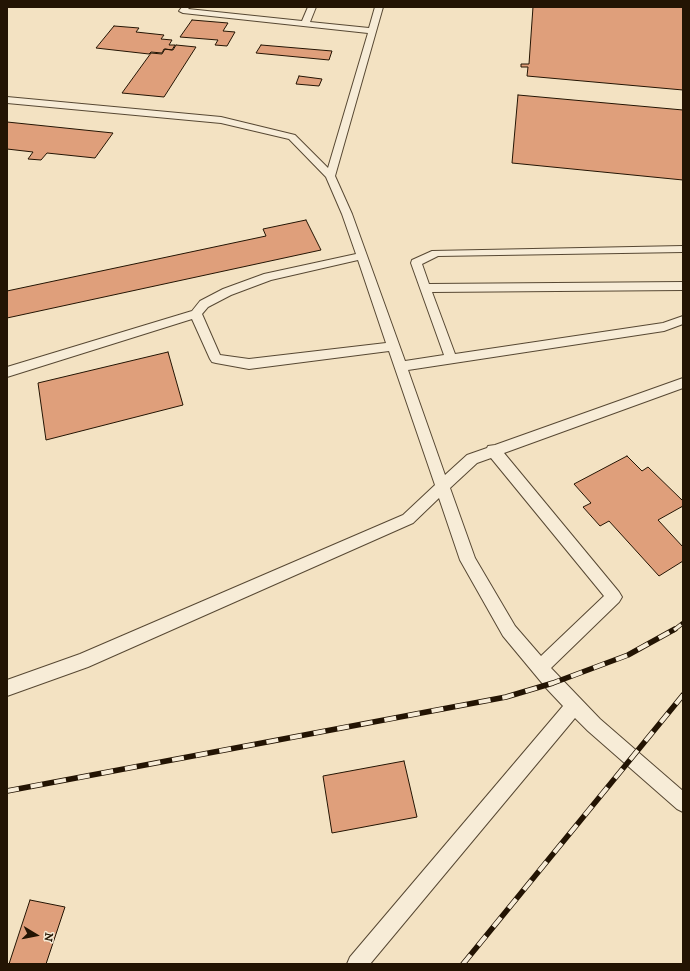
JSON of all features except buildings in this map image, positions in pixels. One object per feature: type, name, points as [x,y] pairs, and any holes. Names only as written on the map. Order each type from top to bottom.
[{"type":"lane","points":[[186,7],[183,11],[246,15],[305,24],[372,31]]},
{"type":"lane","points":[[305,24],[312,7]]},
{"type":"lane","points":[[330,176],[379,7]]},
{"type":"lane","points":[[7,100],[221,120],[285,135],[292,137],[330,176],[347,214],[468,560],[509,631],[540,668],[594,725],[683,803]]},
{"type":"lane","points":[[451,359],[416,263],[436,253],[683,249]]},
{"type":"lane","points":[[7,372],[196,314],[204,304],[227,292],[268,277],[362,256]]},
{"type":"lane","points":[[426,288],[683,286]]},
{"type":"lane","points":[[196,314],[216,359],[249,364],[394,346]]},
{"type":"lane","points":[[401,366],[664,327],[683,320]]},
{"type":"lane","points":[[7,688],[82,661],[408,519],[472,459],[493,450],[683,383]]},
{"type":"lane","points":[[493,450],[614,597],[540,668]]},
{"type":"lane","points":[[357,964],[575,705]]},
{"type":"railway","points":[[674,630],[683,623]]},
{"type":"railway","points":[[7,791],[506,697],[553,683],[628,655],[675,629]]},
{"type":"railway","points":[[463,964],[683,695]]}]
